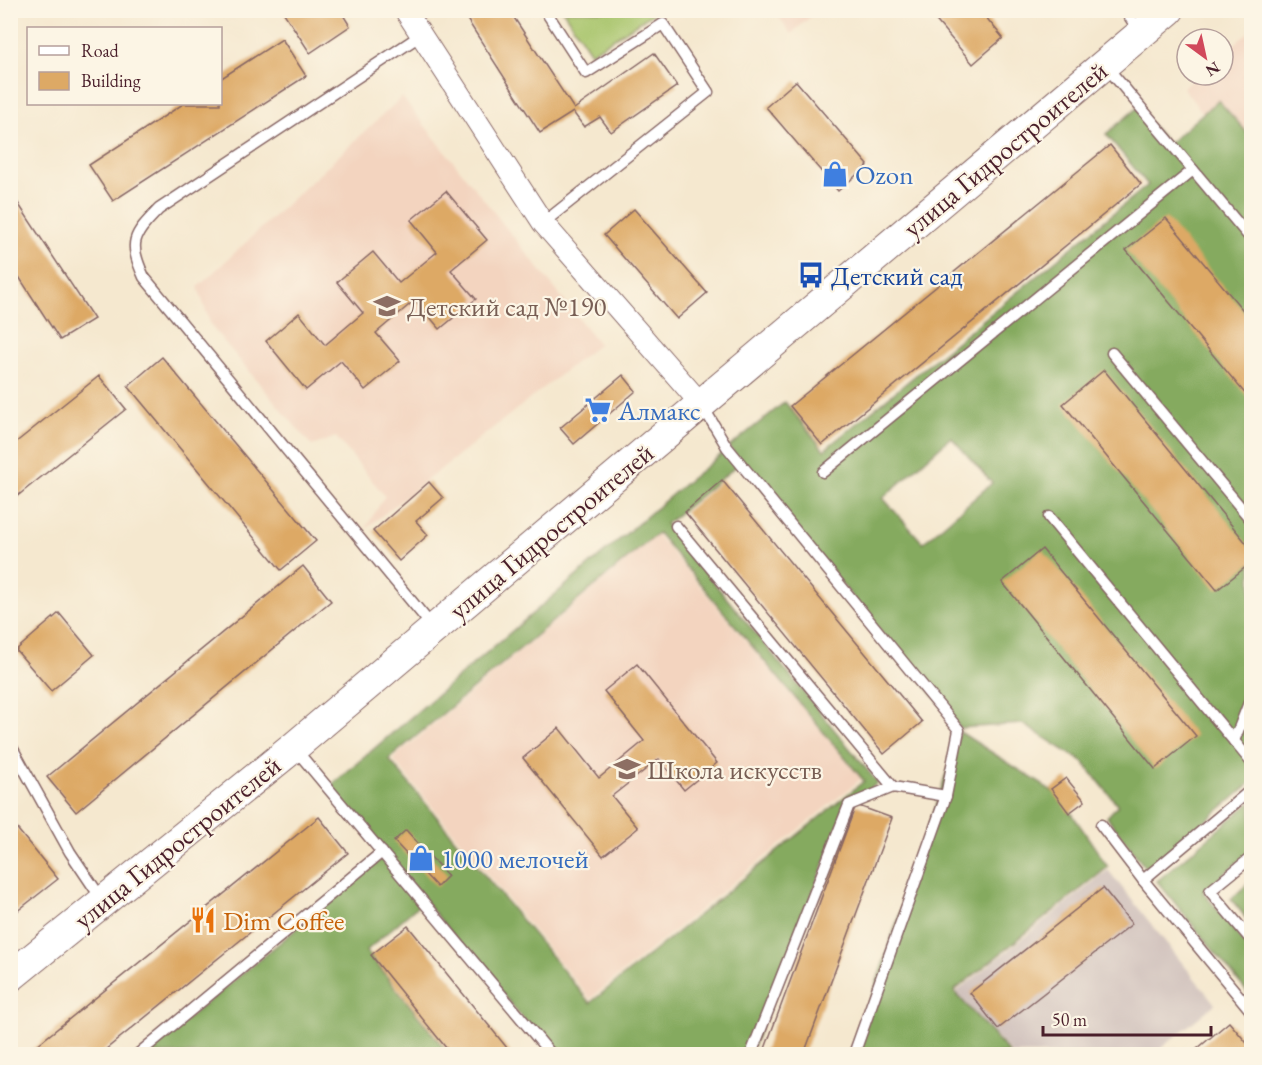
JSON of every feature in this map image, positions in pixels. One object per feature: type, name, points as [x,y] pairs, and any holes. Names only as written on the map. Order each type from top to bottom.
[{"type":"street","points":[[405,10],[543,224],[702,405]]},
{"type":"street","name":"улица Гидростроителей","points":[[10,977],[294,747],[1105,65],[1133,22],[1169,10]]},
{"type":"lane","points":[[543,224],[708,92],[663,24],[586,73],[545,10]]},
{"type":"lane","points":[[421,35],[159,209],[137,231],[134,255],[144,278],[435,629]]},
{"type":"lane","points":[[1105,65],[1251,240]]},
{"type":"lane","points":[[823,472],[1193,170]]},
{"type":"lane","points":[[1112,353],[1251,521]]},
{"type":"lane","points":[[702,405],[727,447],[959,730],[946,796],[854,1054]]},
{"type":"lane","points":[[1049,517],[1251,763]]},
{"type":"lane","points":[[676,526],[893,787]]},
{"type":"lane","points":[[1234,741],[1251,695]]},
{"type":"lane","points":[[10,744],[70,852],[104,902]]},
{"type":"lane","points":[[294,747],[551,1054]]},
{"type":"lane","points":[[751,1054],[849,805],[893,787],[946,796]]},
{"type":"lane","points":[[1143,880],[1251,789]]},
{"type":"lane","points":[[1101,825],[1251,1012]]},
{"type":"lane","points":[[138,1054],[382,852]]},
{"type":"lane","points":[[1251,857],[1210,891],[1251,941]]},
{"type":"shaded area","points":[[775,11],[817,11],[791,34]]},
{"type":"shaded area","points":[[1251,30],[1251,173],[1183,88],[1235,87],[1235,44]]},
{"type":"shaded area","name":"Детский сад №190","points":[[402,97],[599,344],[365,529],[385,496],[336,437],[312,446],[211,326],[198,287]]},
{"type":"shaded area","name":"Школа искусств","points":[[657,535],[861,779],[590,999],[393,759]]},
{"type":"shaded area","points":[[1108,870],[1215,1004],[1154,1054],[1012,1054],[956,992]]},
{"type":"green space","points":[[563,11],[657,11],[591,53]]},
{"type":"green space","points":[[1218,100],[1252,138],[1251,783],[1147,870],[1107,817],[1118,805],[1083,762],[1023,724],[960,728],[729,447],[785,402],[824,450],[1148,185],[1106,134],[1137,108],[1168,144]],"holes":[[[951,437],[992,483],[923,543],[883,498]]]},
{"type":"green space","points":[[727,450],[739,464],[666,524],[878,783],[848,803],[750,1054],[553,1054],[329,787]],"holes":[[[658,533],[864,781],[590,1003],[389,759]]]},
{"type":"green space","points":[[960,732],[1060,796],[1108,867],[954,991],[1010,1054],[853,1054]]},
{"type":"green space","points":[[1251,802],[1251,851],[1203,892],[1251,951],[1251,997],[1157,881]]},
{"type":"green space","points":[[382,858],[419,905],[366,951],[449,1054],[145,1054]]},
{"type":"green space","points":[[1251,881],[1251,924],[1231,899]]},
{"type":"building","points":[[282,10],[340,10],[350,26],[310,53]]},
{"type":"building","points":[[461,10],[509,10],[574,109],[654,53],[677,86],[611,132],[600,117],[584,127],[573,112],[540,133]]},
{"type":"building","points":[[927,10],[980,10],[1003,38],[973,64]]},
{"type":"building","points":[[282,39],[306,76],[113,201],[89,165],[181,105],[222,105],[222,78]]},
{"type":"building","points":[[796,81],[868,165],[838,191],[766,107]]},
{"type":"building","points":[[1110,145],[1141,184],[822,445],[790,406]]},
{"type":"building","points":[[10,191],[94,319],[60,340],[10,263]]},
{"type":"building","points":[[446,191],[487,240],[451,270],[476,299],[440,329],[415,300],[376,333],[400,361],[365,390],[341,361],[306,390],[266,341],[299,313],[325,345],[363,313],[337,282],[373,252],[399,283],[437,252],[411,220]]},
{"type":"building","points":[[634,209],[707,293],[677,319],[604,235]]},
{"type":"building","points":[[1166,218],[1252,321],[1252,402],[1126,250]]},
{"type":"building","points":[[162,357],[316,541],[281,570],[128,386]]},
{"type":"building","points":[[1104,370],[1252,550],[1252,562],[1217,590],[1063,404]]},
{"type":"building","name":"Алмакс","points":[[623,375],[636,391],[574,444],[560,428]]},
{"type":"building","points":[[99,376],[126,409],[10,502],[10,447]]},
{"type":"building","points":[[722,480],[922,722],[884,754],[685,512]]},
{"type":"building","points":[[429,482],[443,498],[416,521],[428,535],[399,561],[373,531]]},
{"type":"building","points":[[1042,549],[1196,736],[1155,769],[1002,582]]},
{"type":"building","points":[[303,566],[331,601],[76,812],[47,777]]},
{"type":"building","points":[[59,613],[94,655],[51,691],[16,650]]},
{"type":"building","points":[[637,664],[717,763],[684,790],[659,759],[612,796],[638,828],[603,856],[523,758],[559,728],[599,778],[644,741],[604,691]]},
{"type":"building","points":[[1066,778],[1085,801],[1069,813],[1051,789]]},
{"type":"building","points":[[856,805],[892,818],[804,1054],[763,1054]]},
{"type":"building","points":[[319,817],[348,853],[100,1054],[26,1054]]},
{"type":"building","points":[[10,820],[58,879],[16,912],[10,905]]},
{"type":"building","name":"1000 мелочей","points":[[406,830],[448,876],[437,887],[394,841]]},
{"type":"building","points":[[1103,888],[1132,924],[998,1029],[970,993]]},
{"type":"building","points":[[408,926],[512,1054],[451,1054],[371,955]]},
{"type":"building","points":[[1229,1022],[1252,1049],[1252,1054],[1191,1054]]},
{"type":"place","name":"Ozon","points":[[835,174]]},
{"type":"place","name":"Детский сад","points":[[811,275]]},
{"type":"place","name":"Детский сад №190","points":[[387,306]]},
{"type":"place","name":"Алмакс","points":[[598,410]]},
{"type":"place","name":"Школа искусств","points":[[627,769]]},
{"type":"place","name":"1000 мелочей","points":[[421,858]]},
{"type":"place","name":"Dim Coffee","points":[[203,920]]}]
